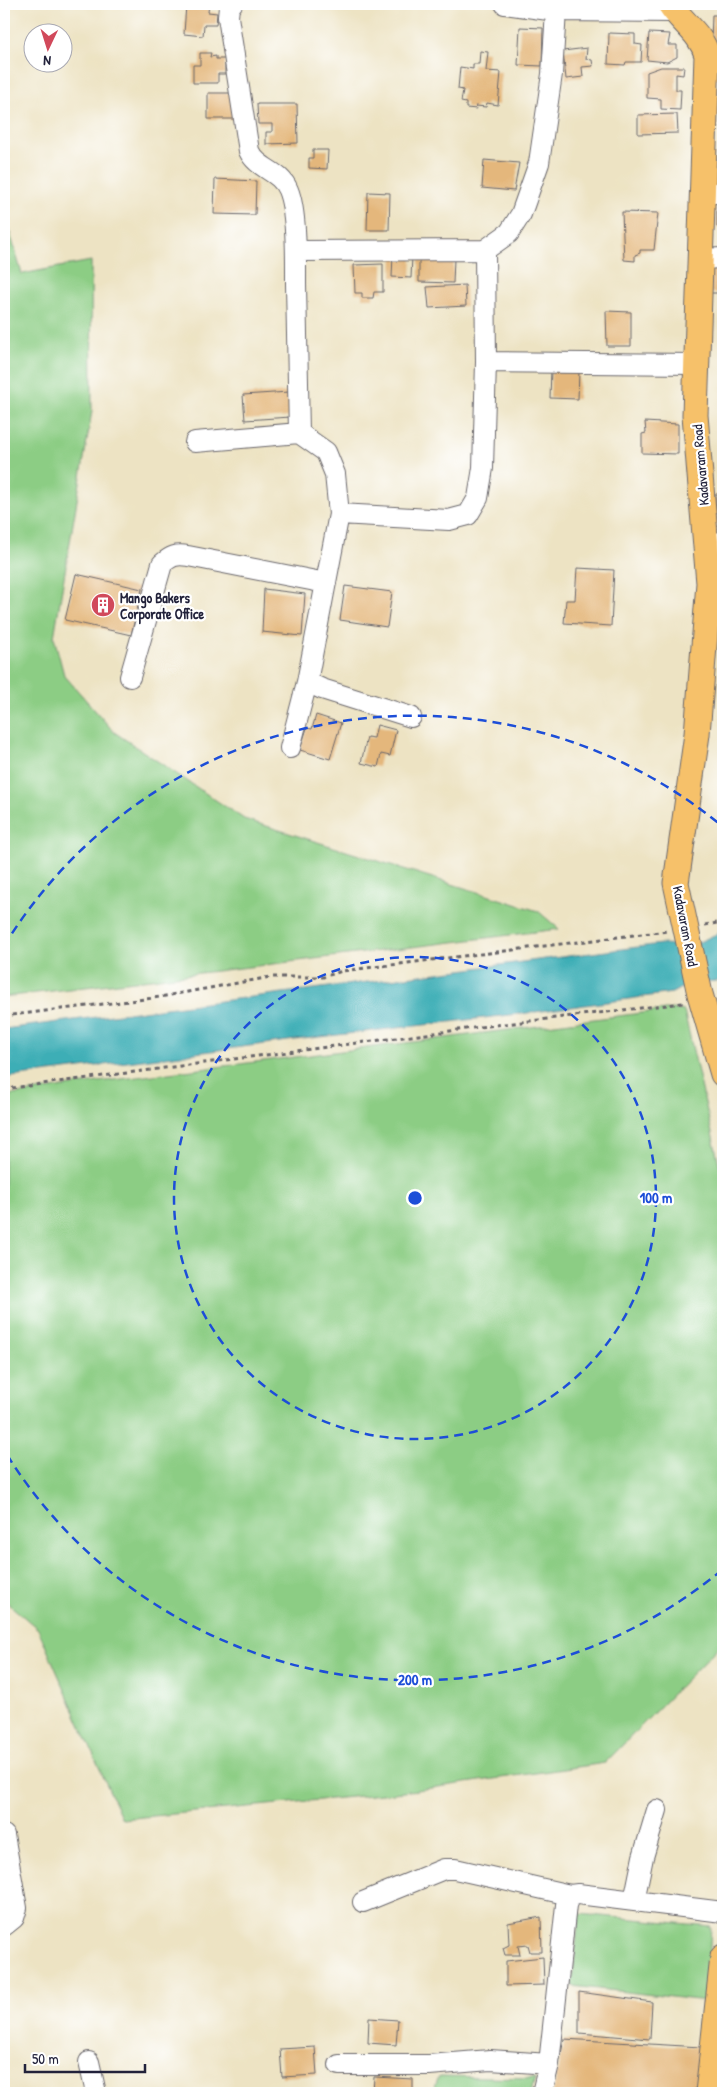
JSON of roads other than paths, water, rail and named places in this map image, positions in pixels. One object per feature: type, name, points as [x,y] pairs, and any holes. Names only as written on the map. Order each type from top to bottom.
[{"type":"main road","name":"Kadavaram Road","points":[[672,8],[715,55],[712,258],[697,364],[695,416],[715,543],[709,583],[697,734],[676,883],[701,998],[723,1074]]},
{"type":"main road","points":[[708,2093],[721,1999],[723,1957]]},
{"type":"street","points":[[232,4],[229,7],[228,17],[249,152],[252,159],[279,177],[288,191],[296,251],[299,433]]},
{"type":"street","points":[[505,4],[556,11],[672,8]]},
{"type":"street","points":[[296,251],[485,250],[509,233],[521,214],[539,163],[552,74],[556,11]]},
{"type":"street","points":[[339,514],[449,520],[468,515],[478,498],[483,468],[486,362],[485,250]]},
{"type":"street","points":[[486,362],[697,364]]},
{"type":"street","points":[[196,442],[299,433],[326,452],[335,474],[339,514],[308,682],[290,748]]},
{"type":"street","points":[[130,677],[162,564],[177,554],[326,583]]},
{"type":"street","points":[[308,682],[322,689],[411,716]]},
{"type":"street","points":[[634,1901],[643,1857],[657,1810]]},
{"type":"street","points":[[4,1835],[17,1908],[14,1918],[4,1926]]},
{"type":"street","points":[[363,1902],[444,1868],[455,1868],[570,1895],[578,1894],[723,1912]]},
{"type":"street","points":[[542,2093],[549,2064],[566,1905],[570,1895]]},
{"type":"street","points":[[339,2065],[429,2065],[490,2060],[549,2064]]},
{"type":"street","points":[[89,2062],[96,2093]]},
{"type":"water","points":[[723,931],[723,981],[697,983],[672,993],[527,1013],[303,1039],[4,1078],[4,1029],[661,944],[681,945],[699,942]]},
{"type":"place","name":"Mango Bakers Corporate Office","points":[[103,605]]}]
